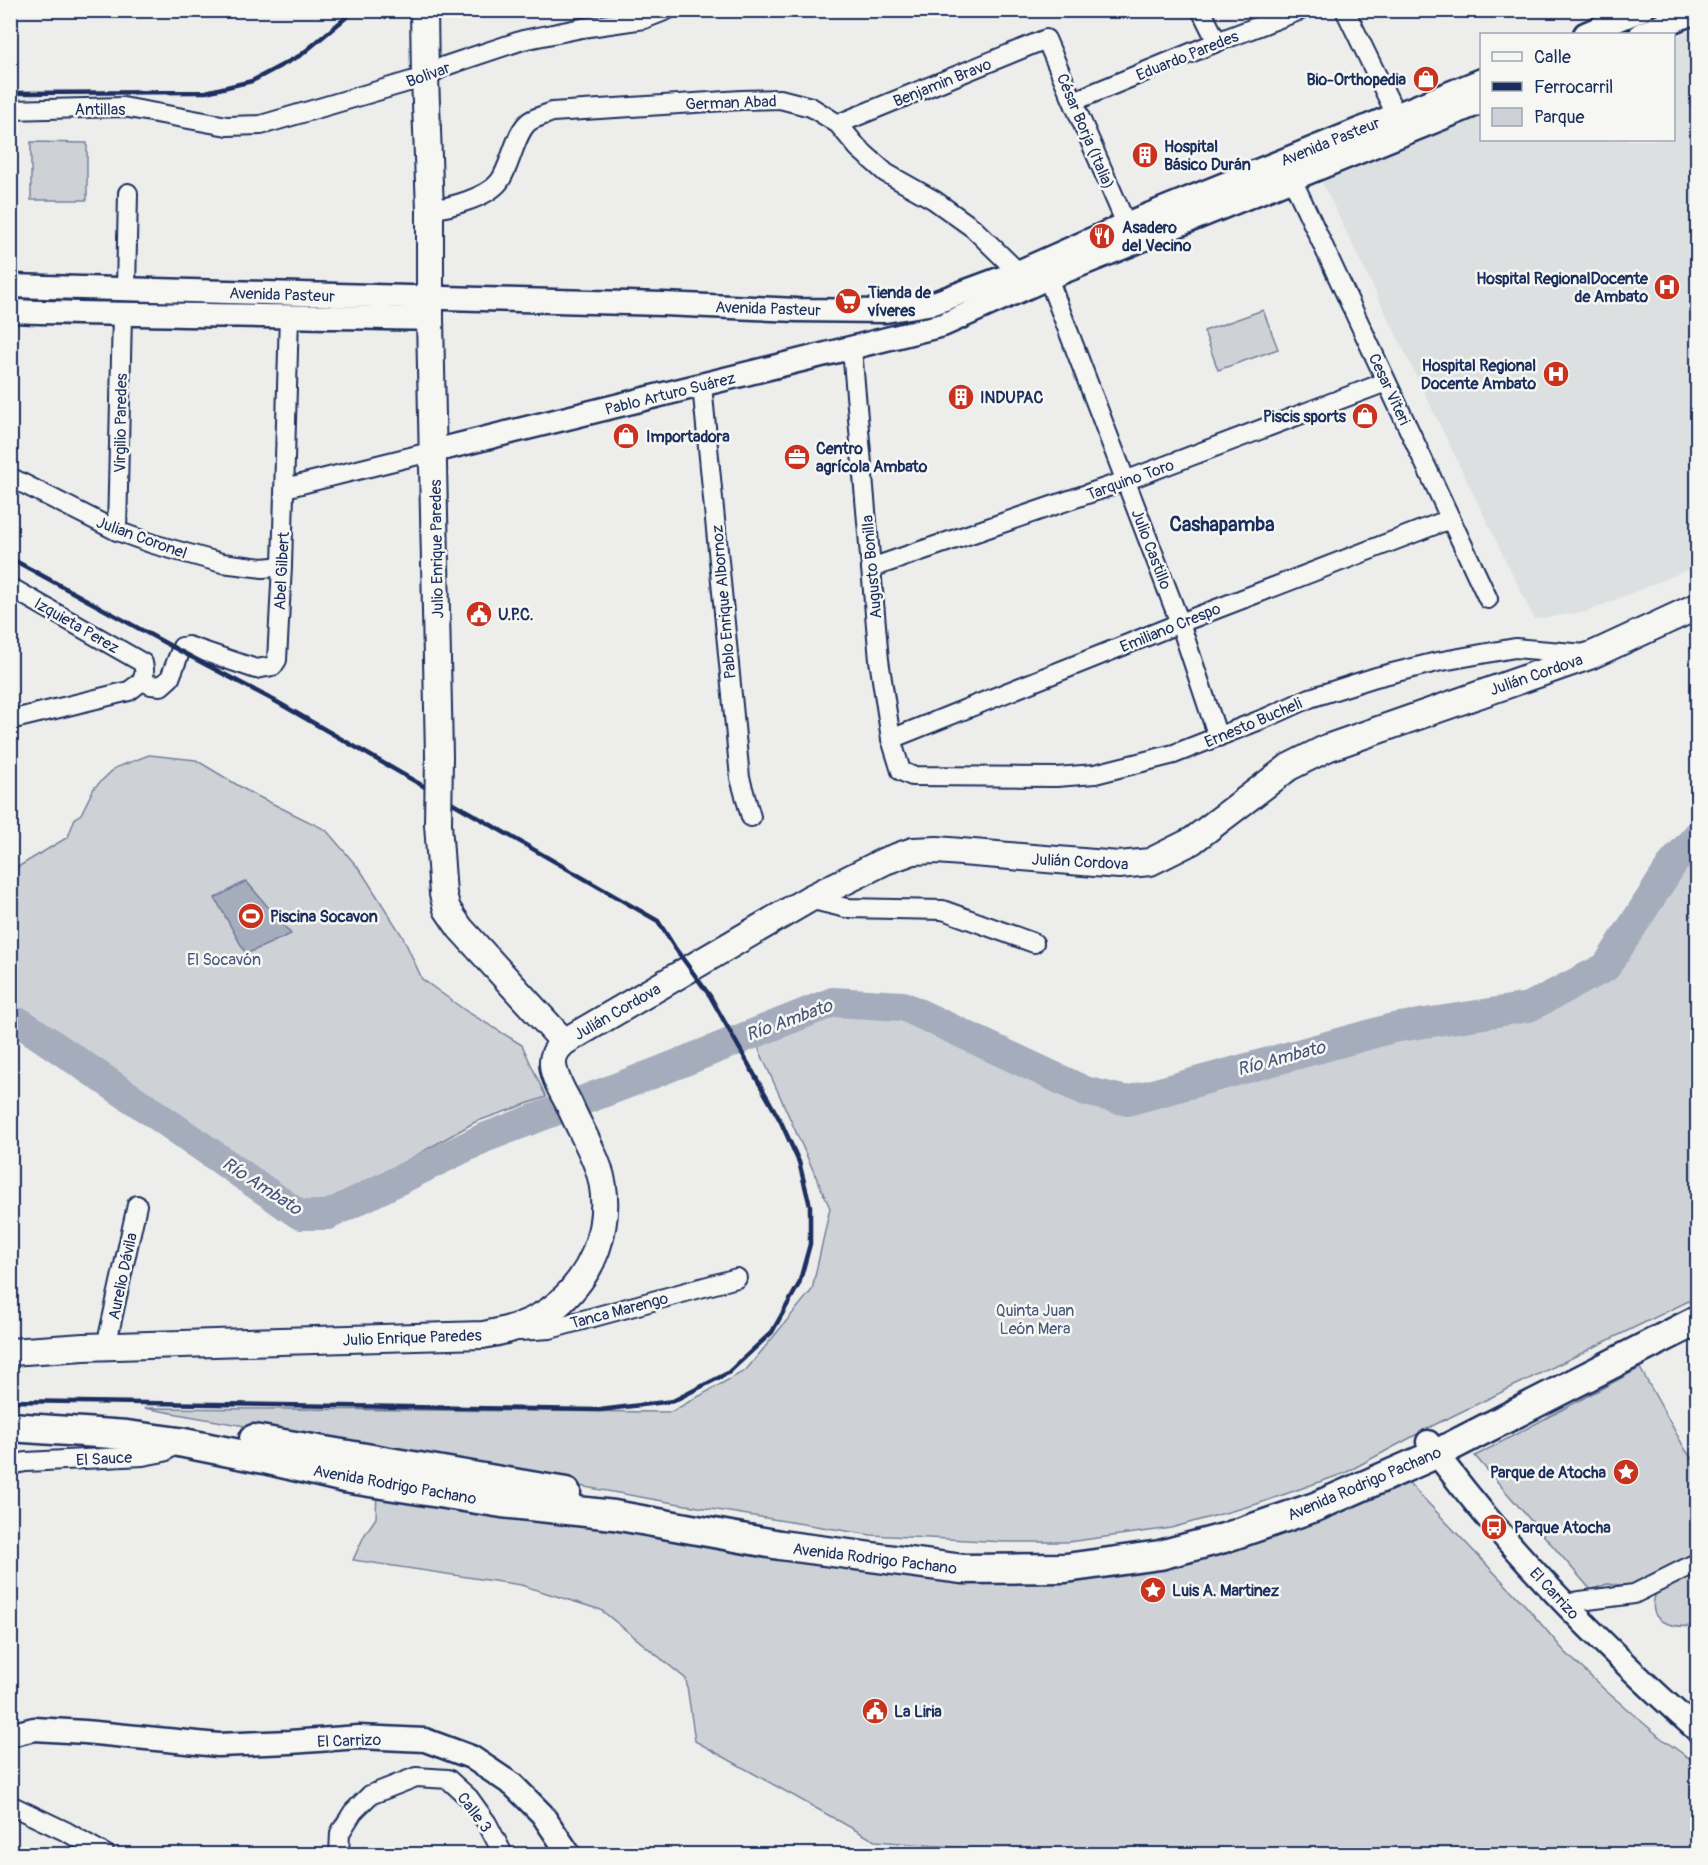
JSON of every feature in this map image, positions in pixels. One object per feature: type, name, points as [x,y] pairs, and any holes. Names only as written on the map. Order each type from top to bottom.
[{"type":"main road","name":"Julio Enrique Paredes","points":[[424,10],[430,210],[439,756],[438,824],[443,894],[447,909],[460,928],[564,1042]]},
{"type":"main road","name":"Julián Cordova","points":[[557,1079],[553,1063],[555,1052],[564,1042],[809,899],[885,861],[913,851],[937,850],[1119,866],[1149,862],[1192,841],[1289,767],[1327,748],[1592,655],[1698,606]]},
{"type":"main road","name":"Julio Enrique Paredes","points":[[10,1352],[483,1335],[535,1321],[567,1296],[588,1269],[598,1243],[604,1208],[604,1193],[598,1167],[557,1079]]},
{"type":"main road","name":"Avenida Rodrigo Pachano","points":[[1432,1448],[1698,1305]]},
{"type":"main road","name":"Avenida Rodrigo Pachano","points":[[10,1412],[49,1413],[182,1435],[264,1459],[344,1478],[502,1503],[614,1515],[780,1545],[962,1569],[1066,1568],[1160,1555],[1224,1538],[1315,1507],[1698,1320]]},
{"type":"main road","name":"Avenida Rodrigo Pachano","points":[[10,1427],[127,1435],[182,1435]]},
{"type":"street","name":"Bolivar","points":[[188,119],[227,126],[261,125],[425,77],[445,66],[523,40],[582,28],[644,20],[667,10]]},
{"type":"street","points":[[1201,10],[1217,42]]},
{"type":"street","name":"Eduardo Paredes","points":[[1074,101],[1301,10]]},
{"type":"street","points":[[1345,10],[1401,124]]},
{"type":"street","points":[[1587,33],[1641,10]]},
{"type":"street","points":[[1643,33],[1698,10]]},
{"type":"street","name":"César Borja (Italia)","points":[[1046,39],[1126,224]]},
{"type":"street","name":"Benjamin Bravo","points":[[838,124],[1046,39]]},
{"type":"street","name":"Avenida Pasteur","points":[[10,311],[122,315],[289,315],[430,308],[663,304],[885,311],[934,303],[1018,272],[1044,270],[1292,179],[1480,81]]},
{"type":"street","name":"German Abad","points":[[430,210],[451,206],[482,194],[497,184],[508,167],[516,142],[529,121],[552,112],[780,99],[811,107],[838,124],[858,148],[886,173],[934,200],[973,228],[1018,272]]},
{"type":"street","name":"Avenida Pasteur","points":[[1044,270],[1126,224],[1401,124],[1480,103]]},
{"type":"street","name":"Antillas","points":[[10,110],[123,107],[188,119]]},
{"type":"street","name":"Cesar Viteri","points":[[1292,179],[1488,599]]},
{"type":"street","points":[[126,289],[128,193]]},
{"type":"street","name":"Pablo Arturo Suárez","points":[[285,488],[943,326],[1044,270]]},
{"type":"street","name":"Julio Castillo","points":[[1044,270],[1180,623],[1218,737]]},
{"type":"street","name":"Avenida Pasteur","points":[[10,286],[126,289],[430,308]]},
{"type":"street","name":"Virgilio Paredes","points":[[117,531],[122,315]]},
{"type":"street","name":"Abel Gilbert","points":[[143,672],[151,685],[160,686],[170,678],[183,646],[188,645],[256,669],[273,666],[277,660],[285,488],[289,315]]},
{"type":"street","name":"Augusto Bonilla","points":[[852,349],[879,660],[891,739],[901,771],[912,776]]},
{"type":"street","name":"Tarquino Toro","points":[[871,568],[1125,481],[1386,382]]},
{"type":"street","name":"Pablo Enrique Albornoz","points":[[702,385],[740,778],[751,817]]},
{"type":"street","name":"Julian Coronel","points":[[10,477],[117,531],[170,550],[262,568],[282,566]]},
{"type":"street","name":"Emiliano Crespo","points":[[891,739],[1180,623],[1450,519]]},
{"type":"street","name":"Izquieta Perez","points":[[10,587],[143,672]]},
{"type":"street","name":"Ernesto Bucheli","points":[[912,776],[1056,777],[1095,774],[1174,754],[1310,698],[1376,677],[1437,662],[1515,648],[1592,655]]},
{"type":"street","points":[[10,720],[129,691],[143,672]]},
{"type":"street","points":[[809,899],[846,908],[943,910],[1034,943]]},
{"type":"street","name":"Aurelio Dávila","points":[[106,1347],[137,1205]]},
{"type":"street","name":"Tanca Marengo","points":[[500,1332],[550,1329],[737,1278]]},
{"type":"street","name":"El Sauce","points":[[10,1466],[26,1462],[143,1456],[164,1452],[182,1435]]},
{"type":"street","name":"El Carrizo","points":[[1432,1448],[1494,1527],[1592,1633],[1698,1731]]},
{"type":"street","points":[[1565,1603],[1634,1594],[1698,1562]]},
{"type":"street","name":"El Carrizo","points":[[10,1735],[34,1729],[218,1745],[359,1737],[425,1740],[471,1757],[513,1785],[542,1814],[569,1854]]},
{"type":"street","name":"Calle 3","points":[[339,1854],[340,1833],[353,1812],[370,1795],[416,1776],[448,1779],[455,1785],[469,1798],[503,1854]]},
{"type":"street","points":[[10,1805],[67,1832],[105,1854]]},
{"type":"shaded area","name":"Hospital Regional Docente Ambato","points":[[1697,27],[1697,566],[1586,612],[1534,619],[1322,182],[1480,116],[1480,141],[1675,141],[1675,37]]},
{"type":"green space","points":[[31,142],[87,143],[87,200],[31,200]]},
{"type":"green space","points":[[1263,310],[1278,349],[1218,370],[1204,331]]},
{"type":"green space","name":"El Socavón","points":[[149,755],[196,760],[249,792],[326,830],[361,871],[403,937],[422,979],[466,1011],[522,1045],[546,1097],[475,1122],[327,1206],[302,1206],[270,1190],[158,1110],[23,1019],[11,1017],[11,871],[68,837],[75,818],[81,814],[94,788],[115,768]]},
{"type":"green space","name":"Quinta Juan León Mera","points":[[1697,852],[1697,1297],[1434,1425],[1345,1473],[1257,1504],[1171,1528],[1068,1542],[1005,1542],[871,1535],[674,1503],[144,1408],[671,1412],[746,1370],[812,1290],[830,1208],[757,1045],[839,1012],[894,1016],[1093,1104],[1127,1112],[1395,1039],[1532,1018],[1613,976],[1682,869]]},
{"type":"green space","points":[[1640,1368],[1685,1449],[1697,1466],[1697,1556],[1637,1586],[1607,1584],[1591,1590],[1475,1456]]},
{"type":"green space","points":[[1409,1483],[1525,1605],[1564,1651],[1661,1738],[1697,1764],[1697,1854],[1009,1854],[1006,1851],[875,1841],[695,1741],[686,1679],[601,1610],[521,1585],[353,1560],[365,1534],[376,1518],[377,1490],[777,1558],[1162,1567],[1320,1522]]},
{"type":"green space","points":[[1697,1571],[1697,1626],[1678,1626],[1662,1622],[1654,1610],[1657,1590]]},
{"type":"water","name":"Piscina Socavon","points":[[246,881],[291,934],[246,954],[215,898]]},
{"type":"waterway","name":"Río Ambato","points":[[10,1023],[21,1023],[300,1215],[328,1215],[484,1138],[833,1002],[903,1006],[1085,1091],[1127,1101],[1393,1028],[1529,1007],[1606,967],[1673,863],[1698,835]]},
{"type":"railway","points":[[10,93],[206,92],[252,81],[301,55],[353,10]]},
{"type":"railway","points":[[10,558],[277,702],[658,921],[710,996],[781,1122],[799,1162],[810,1206],[810,1244],[799,1284],[772,1332],[728,1373],[673,1401],[600,1410],[10,1401]]},
{"type":"place","name":"Bio-Orthopedia","points":[[1426,79]]},
{"type":"place","name":"Hospital Básico Durán","points":[[1145,155]]},
{"type":"place","name":"Asadero del Vecino","points":[[1102,236]]},
{"type":"place","name":"Hospital RegionalDocente de Ambato","points":[[1667,287]]},
{"type":"place","name":"Tienda de víveres","points":[[848,301]]},
{"type":"place","name":"Hospital Regional Docente Ambato","points":[[1556,374]]},
{"type":"place","name":"INDUPAC","points":[[961,397]]},
{"type":"place","name":"Piscis sports","points":[[1365,416]]},
{"type":"place","name":"Importadora","points":[[626,436]]},
{"type":"place","name":"Centro agrícola Ambato","points":[[797,457]]},
{"type":"place","name":"U.P.C.","points":[[479,614]]},
{"type":"place","name":"Piscina Socavon","points":[[251,916]]},
{"type":"place","name":"Parque de Atocha","points":[[1626,1472]]},
{"type":"place","name":"Parque Atocha","points":[[1494,1527]]},
{"type":"place","name":"Luis A. Martinez","points":[[1153,1590]]},
{"type":"place","name":"La Liria","points":[[875,1711]]},
{"type":"district","name":"Cashapamba","points":[[1222,524]]}]
